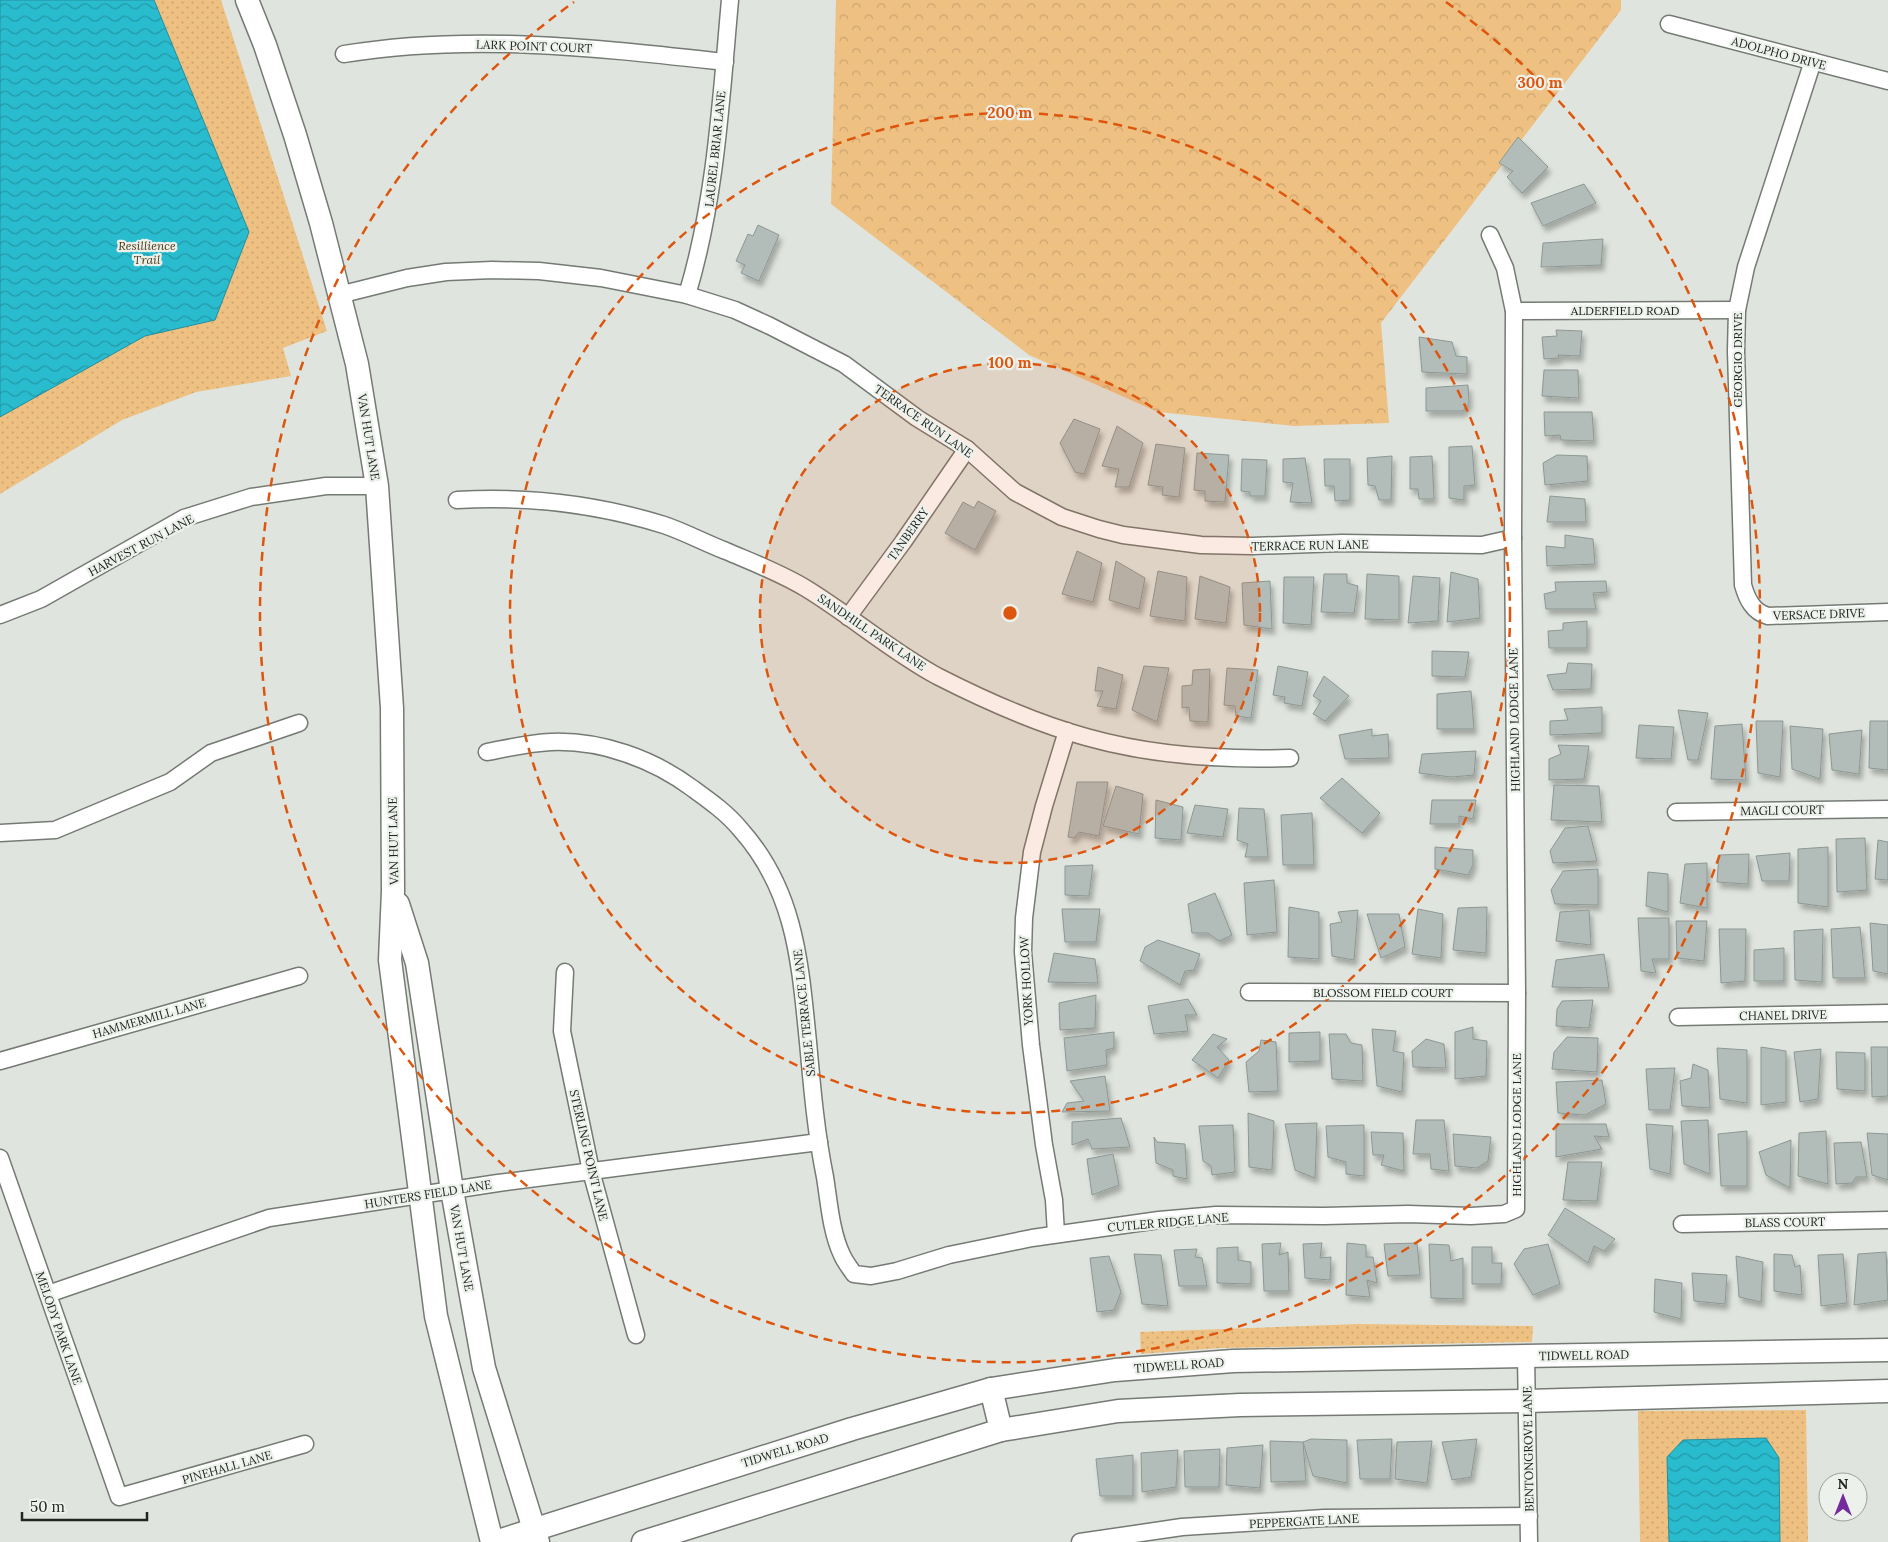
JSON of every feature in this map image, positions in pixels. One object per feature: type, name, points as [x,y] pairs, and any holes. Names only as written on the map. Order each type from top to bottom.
[{"type":"main road","name":"VAN HUT LANE","points":[[247,0],[265,45],[295,135],[321,223],[358,364],[377,486],[392,708],[394,891],[390,960],[436,1316],[494,1542]]},
{"type":"main road","name":"VAN HUT LANE","points":[[394,891],[417,963],[452,1190],[484,1368],[536,1535]]},
{"type":"main road","name":"TIDWELL ROAD","points":[[494,1542],[536,1535],[852,1429],[991,1389],[1115,1370],[1233,1361],[1888,1350]]},
{"type":"main road","points":[[991,1389],[1001,1430]]},
{"type":"main road","points":[[643,1542],[1001,1430],[1118,1411],[1240,1405],[1527,1401],[1888,1391]]},
{"type":"street","name":"LAUREL BRIAR LANE","points":[[688,295],[701,248],[709,207],[730,0]]},
{"type":"street","name":"ADOLPHO DRIVE","points":[[1669,24],[1888,81]]},
{"type":"street","name":"LARK POINT COURT","points":[[344,54],[427,44],[512,43],[621,50],[725,62]]},
{"type":"street","name":"GEORGIO DRIVE","points":[[1753,607],[1746,594],[1742,570],[1736,351],[1737,310],[1746,267],[1813,61]]},
{"type":"street","name":"HIGHLAND LODGE LANE","points":[[1490,235],[1505,268],[1514,311],[1512,538],[1517,993],[1516,1209]]},
{"type":"street","name":"TERRACE RUN LANE","points":[[339,295],[407,278],[446,272],[492,270],[539,271],[601,278],[688,295],[735,310],[844,364],[917,418],[966,449],[1015,492],[1062,516],[1099,529],[1145,538],[1201,545],[1482,545],[1512,538]]},
{"type":"street","name":"ALDERFIELD ROAD","points":[[1514,311],[1737,310]]},
{"type":"street","name":"TANBERRY","points":[[848,617],[904,542],[966,449]]},
{"type":"street","name":"HARVEST RUN LANE","points":[[0,615],[42,599],[184,518],[251,497],[326,486],[377,486]]},
{"type":"street","name":"SANDHILL PARK LANE","points":[[456,500],[509,498],[563,504],[617,513],[665,526],[778,572],[809,590],[936,675],[1012,711],[1088,738],[1164,752],[1214,757],[1290,758]]},
{"type":"street","name":"VERSACE DRIVE","points":[[1753,607],[1760,614],[1768,616],[1888,612]]},
{"type":"street","points":[[0,833],[55,830],[170,782],[211,753],[298,723]]},
{"type":"street","name":"YORK HOLLOW","points":[[1056,1234],[1054,1200],[1044,1145],[1030,1044],[1025,996],[1023,942],[1032,852],[1066,731]]},
{"type":"street","name":"SABLE TERRACE LANE","points":[[488,752],[535,743],[553,742],[581,743],[625,754],[660,767],[712,802],[741,829],[758,851],[775,880],[790,917],[795,936],[802,976],[819,1142],[836,1235],[842,1255],[854,1274]]},
{"type":"street","name":"MAGLI COURT","points":[[1676,812],[1888,809]]},
{"type":"street","name":"STERLING POINT LANE","points":[[566,972],[562,1031],[591,1171],[636,1335]]},
{"type":"street","name":"HAMMERMILL LANE","points":[[0,1061],[298,976]]},
{"type":"street","name":"BLOSSOM FIELD COURT","points":[[1249,992],[1517,993]]},
{"type":"street","name":"CHANEL DRIVE","points":[[1678,1017],[1888,1013]]},
{"type":"street","name":"HUNTERS FIELD LANE","points":[[48,1294],[269,1218],[452,1190],[819,1142]]},
{"type":"street","name":"MELODY PARK LANE","points":[[0,1158],[119,1497]]},
{"type":"street","name":"CUTLER RIDGE LANE","points":[[854,1274],[871,1276],[897,1271],[977,1249],[1056,1234],[1116,1225],[1216,1215],[1324,1216],[1408,1214],[1471,1216],[1504,1214],[1516,1209]]},
{"type":"street","name":"BLASS COURT","points":[[1682,1224],[1888,1220]]},
{"type":"street","name":"BENTONGROVE LANE","points":[[1526,1356],[1529,1542]]},
{"type":"street","name":"PINEHALL LANE","points":[[119,1497],[305,1444]]},
{"type":"street","name":"PEPPERGATE LANE","points":[[1080,1542],[1182,1527],[1314,1519],[1529,1516]]},
{"type":"green space","name":"Resillience Trail","points":[[0,0],[221,0],[327,331],[283,348],[291,376],[196,392],[122,420],[0,494]]},
{"type":"green space","points":[[836,0],[1621,0],[1621,10],[1381,323],[1389,423],[1294,426],[1158,412],[1029,355],[831,204]]},
{"type":"green space","points":[[1358,1324],[1533,1326],[1532,1342],[1220,1348],[1141,1354],[1140,1332]]},
{"type":"green space","points":[[1806,1410],[1808,1542],[1640,1542],[1638,1411]]},
{"type":"water","name":"Resillience Trail","points":[[0,0],[154,0],[249,232],[215,320],[145,336],[0,417]]},
{"type":"water","points":[[1766,1438],[1779,1458],[1780,1542],[1669,1542],[1667,1457],[1683,1440]]},
{"type":"building","points":[[1518,137],[1548,167],[1522,193],[1507,177],[1513,171],[1499,163]]},
{"type":"building","points":[[1584,184],[1596,203],[1543,226],[1531,203]]},
{"type":"building","points":[[758,225],[779,235],[759,281],[741,273],[745,265],[736,261],[748,234],[753,236]]},
{"type":"building","points":[[1603,239],[1601,265],[1541,267],[1543,243]]},
{"type":"building","points":[[1556,330],[1582,331],[1580,356],[1558,355],[1559,358],[1544,359],[1542,337],[1557,336]]},
{"type":"building","points":[[1419,337],[1452,342],[1456,356],[1467,357],[1467,374],[1422,372]]},
{"type":"building","points":[[1544,370],[1578,370],[1579,398],[1542,396]]},
{"type":"building","points":[[1468,385],[1469,403],[1463,411],[1426,411],[1426,388]]},
{"type":"building","points":[[1544,412],[1592,412],[1594,441],[1561,440],[1560,435],[1545,436]]},
{"type":"building","points":[[1074,419],[1100,429],[1084,474],[1075,472],[1060,443]]},
{"type":"building","points":[[1117,426],[1143,443],[1129,487],[1115,487],[1119,469],[1102,466]]},
{"type":"building","points":[[1156,444],[1185,448],[1179,497],[1162,495],[1163,487],[1148,485]]},
{"type":"building","points":[[1472,446],[1475,485],[1464,486],[1464,500],[1449,498],[1449,447]]},
{"type":"building","points":[[1197,453],[1229,455],[1225,502],[1205,501],[1205,491],[1194,490]]},
{"type":"building","points":[[1557,455],[1587,456],[1588,481],[1545,485],[1543,463]]},
{"type":"building","points":[[1392,456],[1391,500],[1379,500],[1375,486],[1368,485],[1367,458]]},
{"type":"building","points":[[1432,456],[1434,499],[1419,499],[1418,489],[1410,489],[1410,457]]},
{"type":"building","points":[[1305,458],[1312,503],[1290,502],[1293,483],[1283,482],[1283,459]]},
{"type":"building","points":[[1242,459],[1267,460],[1265,496],[1250,496],[1250,492],[1241,491]]},
{"type":"building","points":[[1324,459],[1350,459],[1350,500],[1335,501],[1334,486],[1325,486]]},
{"type":"building","points":[[1550,496],[1585,499],[1586,522],[1547,522]]},
{"type":"building","points":[[978,501],[996,511],[975,550],[945,533],[963,502],[974,508]]},
{"type":"building","points":[[1565,535],[1593,539],[1595,564],[1547,566],[1546,546],[1565,548]]},
{"type":"building","points":[[1077,551],[1102,563],[1093,602],[1062,594]]},
{"type":"building","points":[[1116,561],[1145,578],[1139,609],[1109,600]]},
{"type":"building","points":[[1158,571],[1187,577],[1185,621],[1150,616]]},
{"type":"building","points":[[1451,572],[1478,579],[1480,618],[1447,622]]},
{"type":"building","points":[[1324,574],[1347,574],[1347,583],[1358,586],[1354,613],[1321,612]]},
{"type":"building","points":[[1367,574],[1399,576],[1399,620],[1365,619]]},
{"type":"building","points":[[1200,576],[1230,587],[1226,623],[1195,619]]},
{"type":"building","points":[[1413,576],[1440,578],[1438,621],[1408,623]]},
{"type":"building","points":[[1284,577],[1314,577],[1311,625],[1283,623]]},
{"type":"building","points":[[1270,581],[1272,629],[1244,625],[1242,583]]},
{"type":"building","points":[[1606,581],[1607,592],[1593,593],[1596,609],[1546,609],[1544,594],[1556,591],[1555,582]]},
{"type":"building","points":[[1587,621],[1587,648],[1549,648],[1548,631],[1563,630],[1563,623]]},
{"type":"building","points":[[1432,651],[1469,652],[1465,677],[1432,676]]},
{"type":"building","points":[[1568,663],[1592,664],[1591,689],[1553,690],[1547,675],[1566,673]]},
{"type":"building","points":[[1144,666],[1169,668],[1157,722],[1132,710]]},
{"type":"building","points":[[1278,666],[1308,672],[1302,706],[1284,703],[1285,697],[1273,695]]},
{"type":"building","points":[[1098,667],[1123,675],[1116,709],[1097,706],[1103,691],[1095,691]]},
{"type":"building","points":[[1227,668],[1258,670],[1251,718],[1236,716],[1235,706],[1224,705]]},
{"type":"building","points":[[1210,669],[1208,722],[1190,721],[1189,707],[1182,708],[1182,686],[1192,685],[1193,670]]},
{"type":"building","points":[[1324,676],[1349,696],[1325,721],[1313,714],[1321,701],[1313,696]]},
{"type":"building","points":[[1471,691],[1474,729],[1437,729],[1437,694]]},
{"type":"building","points":[[1602,707],[1602,733],[1550,735],[1550,721],[1568,720],[1564,709]]},
{"type":"building","points":[[1678,710],[1708,713],[1698,760],[1688,760]]},
{"type":"building","points":[[1756,721],[1783,721],[1780,777],[1758,773]]},
{"type":"building","points":[[1870,721],[1888,721],[1888,770],[1869,768]]},
{"type":"building","points":[[1742,724],[1746,780],[1711,779],[1715,726]]},
{"type":"building","points":[[1639,725],[1674,727],[1671,759],[1636,758]]},
{"type":"building","points":[[1790,726],[1823,729],[1820,779],[1792,769]]},
{"type":"building","points":[[1372,729],[1372,736],[1388,734],[1389,758],[1345,759],[1339,735]]},
{"type":"building","points":[[1862,730],[1859,774],[1832,770],[1829,734]]},
{"type":"building","points":[[1558,745],[1589,746],[1584,779],[1549,780],[1549,759],[1561,754]]},
{"type":"building","points":[[1476,751],[1474,775],[1451,777],[1419,773],[1422,754]]},
{"type":"building","points":[[1342,778],[1380,813],[1362,833],[1320,798]]},
{"type":"building","points":[[1077,782],[1108,782],[1099,836],[1079,832],[1074,838],[1068,837]]},
{"type":"building","points":[[1554,785],[1599,786],[1602,822],[1551,820]]},
{"type":"building","points":[[1116,786],[1143,794],[1139,834],[1103,826]]},
{"type":"building","points":[[1156,800],[1183,807],[1181,840],[1155,838]]},
{"type":"building","points":[[1432,800],[1476,800],[1473,819],[1459,816],[1459,824],[1430,824]]},
{"type":"building","points":[[1195,805],[1228,809],[1223,837],[1187,833]]},
{"type":"building","points":[[1239,808],[1264,809],[1268,857],[1245,857],[1248,844],[1237,840]]},
{"type":"building","points":[[1312,813],[1314,865],[1283,865],[1281,815]]},
{"type":"building","points":[[1588,826],[1597,861],[1553,863],[1550,851],[1565,828]]},
{"type":"building","points":[[1865,838],[1867,890],[1837,892],[1836,839]]},
{"type":"building","points":[[1878,840],[1888,842],[1888,880],[1875,879]]},
{"type":"building","points":[[1435,847],[1473,850],[1473,865],[1468,875],[1435,869]]},
{"type":"building","points":[[1828,847],[1828,907],[1798,903],[1798,849]]},
{"type":"building","points":[[1790,853],[1789,881],[1762,881],[1756,856]]},
{"type":"building","points":[[1749,854],[1748,884],[1717,882],[1719,855]]},
{"type":"building","points":[[1707,863],[1707,908],[1680,903],[1685,864]]},
{"type":"building","points":[[1093,865],[1089,896],[1065,895],[1065,866]]},
{"type":"building","points":[[1598,869],[1598,905],[1555,904],[1551,890],[1563,871]]},
{"type":"building","points":[[1648,872],[1668,874],[1668,912],[1646,906]]},
{"type":"building","points":[[1274,880],[1277,932],[1247,935],[1244,883]]},
{"type":"building","points":[[1215,893],[1232,935],[1219,941],[1208,933],[1192,933],[1188,904]]},
{"type":"building","points":[[1289,907],[1319,912],[1319,959],[1288,957]]},
{"type":"building","points":[[1487,907],[1486,953],[1453,950],[1458,908]]},
{"type":"building","points":[[1062,909],[1100,909],[1096,942],[1065,942]]},
{"type":"building","points":[[1418,909],[1443,914],[1441,958],[1412,954]]},
{"type":"building","points":[[1358,910],[1354,960],[1332,956],[1330,924],[1342,922],[1338,912]]},
{"type":"building","points":[[1589,910],[1591,945],[1556,941],[1560,912]]},
{"type":"building","points":[[1367,914],[1399,914],[1405,947],[1381,958]]},
{"type":"building","points":[[1638,918],[1669,918],[1669,959],[1652,959],[1656,973],[1641,971]]},
{"type":"building","points":[[1676,921],[1707,921],[1704,961],[1677,958]]},
{"type":"building","points":[[1870,923],[1888,925],[1888,974],[1873,971]]},
{"type":"building","points":[[1860,927],[1865,978],[1833,978],[1831,929]]},
{"type":"building","points":[[1719,929],[1746,929],[1745,981],[1721,983]]},
{"type":"building","points":[[1823,929],[1822,982],[1795,980],[1794,931]]},
{"type":"building","points":[[1158,940],[1200,954],[1194,970],[1185,971],[1180,985],[1140,961],[1145,947]]},
{"type":"building","points":[[1784,948],[1784,981],[1754,981],[1754,950]]},
{"type":"building","points":[[1054,953],[1095,959],[1098,983],[1048,982]]},
{"type":"building","points":[[1604,954],[1609,988],[1552,987],[1556,960]]},
{"type":"building","points":[[1096,995],[1095,1028],[1060,1030],[1059,1003]]},
{"type":"building","points":[[1188,999],[1197,1015],[1185,1015],[1188,1031],[1154,1034],[1148,1006]]},
{"type":"building","points":[[1593,1000],[1589,1028],[1556,1026],[1557,1009],[1562,1001]]},
{"type":"building","points":[[1473,1027],[1473,1039],[1487,1041],[1486,1076],[1455,1079],[1455,1032]]},
{"type":"building","points":[[1372,1029],[1396,1031],[1393,1051],[1404,1053],[1402,1092],[1377,1086]]},
{"type":"building","points":[[1114,1032],[1114,1048],[1106,1050],[1107,1065],[1067,1071],[1064,1038]]},
{"type":"building","points":[[1320,1032],[1320,1061],[1289,1062],[1289,1033]]},
{"type":"building","points":[[1213,1034],[1227,1039],[1217,1047],[1229,1060],[1218,1078],[1192,1060]]},
{"type":"building","points":[[1329,1034],[1346,1034],[1351,1043],[1362,1045],[1363,1081],[1332,1079]]},
{"type":"building","points":[[1567,1037],[1598,1038],[1597,1072],[1552,1069],[1554,1052]]},
{"type":"building","points":[[1426,1039],[1444,1044],[1446,1068],[1413,1067],[1412,1051]]},
{"type":"building","points":[[1261,1040],[1276,1042],[1278,1091],[1249,1092],[1246,1062],[1259,1051]]},
{"type":"building","points":[[1761,1047],[1786,1051],[1786,1102],[1761,1105]]},
{"type":"building","points":[[1871,1047],[1888,1047],[1888,1096],[1872,1097]]},
{"type":"building","points":[[1717,1048],[1747,1050],[1747,1103],[1720,1099]]},
{"type":"building","points":[[1821,1049],[1818,1099],[1800,1102],[1794,1052]]},
{"type":"building","points":[[1836,1052],[1865,1053],[1865,1091],[1837,1089]]},
{"type":"building","points":[[1693,1064],[1708,1070],[1710,1108],[1682,1106],[1680,1081],[1691,1078]]},
{"type":"building","points":[[1675,1068],[1670,1110],[1649,1110],[1646,1069]]},
{"type":"building","points":[[1105,1076],[1110,1111],[1062,1112],[1067,1103],[1084,1101],[1070,1081]]},
{"type":"building","points":[[1602,1080],[1606,1104],[1585,1115],[1558,1113],[1556,1082]]},
{"type":"building","points":[[1248,1113],[1274,1121],[1272,1170],[1249,1167]]},
{"type":"building","points":[[1121,1118],[1130,1147],[1092,1149],[1088,1139],[1072,1145],[1072,1122]]},
{"type":"building","points":[[1416,1120],[1444,1120],[1449,1171],[1431,1169],[1430,1154],[1413,1154]]},
{"type":"building","points":[[1708,1120],[1710,1174],[1684,1164],[1681,1121]]},
{"type":"building","points":[[1317,1123],[1315,1178],[1295,1170],[1285,1124]]},
{"type":"building","points":[[1556,1124],[1606,1124],[1609,1137],[1594,1136],[1602,1149],[1556,1157]]},
{"type":"building","points":[[1646,1124],[1673,1126],[1670,1174],[1650,1169]]},
{"type":"building","points":[[1233,1125],[1235,1172],[1212,1175],[1211,1166],[1203,1161],[1199,1126]]},
{"type":"building","points":[[1364,1125],[1364,1176],[1346,1174],[1346,1162],[1328,1157],[1326,1126]]},
{"type":"building","points":[[1747,1131],[1747,1186],[1721,1186],[1718,1134]]},
{"type":"building","points":[[1826,1131],[1828,1184],[1798,1176],[1799,1133]]},
{"type":"building","points":[[1371,1132],[1403,1133],[1404,1171],[1381,1165],[1384,1155],[1373,1155]]},
{"type":"building","points":[[1867,1133],[1888,1134],[1888,1180],[1872,1175]]},
{"type":"building","points":[[1453,1134],[1491,1137],[1488,1161],[1477,1168],[1455,1166]]},
{"type":"building","points":[[1154,1137],[1157,1142],[1185,1144],[1187,1179],[1173,1176],[1173,1170],[1156,1163]]},
{"type":"building","points":[[1791,1140],[1790,1188],[1766,1175],[1759,1152]]},
{"type":"building","points":[[1861,1142],[1867,1177],[1856,1177],[1852,1183],[1836,1184],[1834,1143]]},
{"type":"building","points":[[1113,1154],[1119,1185],[1092,1195],[1087,1159]]},
{"type":"building","points":[[1568,1162],[1602,1162],[1597,1201],[1563,1200]]},
{"type":"building","points":[[1565,1208],[1615,1239],[1604,1251],[1594,1246],[1588,1263],[1548,1235]]},
{"type":"building","points":[[1281,1243],[1279,1255],[1288,1252],[1289,1291],[1264,1291],[1262,1244]]},
{"type":"building","points":[[1322,1243],[1320,1258],[1331,1257],[1330,1280],[1305,1278],[1303,1244]]},
{"type":"building","points":[[1347,1243],[1366,1245],[1366,1257],[1373,1257],[1377,1283],[1367,1280],[1370,1297],[1346,1295]]},
{"type":"building","points":[[1417,1243],[1420,1275],[1388,1276],[1384,1244]]},
{"type":"building","points":[[1429,1244],[1449,1245],[1451,1261],[1463,1258],[1463,1299],[1431,1298]]},
{"type":"building","points":[[1548,1244],[1560,1284],[1533,1295],[1514,1264],[1524,1249]]},
{"type":"building","points":[[1238,1247],[1238,1260],[1251,1262],[1251,1284],[1217,1283],[1217,1248]]},
{"type":"building","points":[[1472,1247],[1492,1247],[1492,1263],[1502,1263],[1501,1284],[1472,1284]]},
{"type":"building","points":[[1197,1249],[1195,1257],[1202,1258],[1207,1286],[1179,1286],[1174,1250]]},
{"type":"building","points":[[1886,1252],[1888,1300],[1854,1305],[1858,1254]]},
{"type":"building","points":[[1134,1254],[1161,1255],[1168,1306],[1142,1304]]},
{"type":"building","points":[[1774,1254],[1792,1255],[1795,1267],[1800,1265],[1802,1295],[1774,1291]]},
{"type":"building","points":[[1843,1254],[1847,1303],[1821,1306],[1818,1255]]},
{"type":"building","points":[[1109,1256],[1121,1292],[1114,1310],[1097,1312],[1090,1258]]},
{"type":"building","points":[[1736,1256],[1763,1262],[1761,1302],[1739,1297]]},
{"type":"building","points":[[1692,1273],[1727,1275],[1725,1304],[1694,1301]]},
{"type":"building","points":[[1655,1279],[1682,1283],[1681,1319],[1654,1312]]},
{"type":"building","points":[[1311,1439],[1347,1440],[1347,1483],[1313,1476],[1303,1442]]},
{"type":"building","points":[[1392,1439],[1390,1479],[1360,1479],[1357,1440]]},
{"type":"building","points":[[1477,1439],[1471,1477],[1452,1480],[1442,1442]]},
{"type":"building","points":[[1270,1441],[1303,1442],[1306,1481],[1271,1482]]},
{"type":"building","points":[[1432,1441],[1427,1483],[1395,1479],[1397,1442]]},
{"type":"building","points":[[1263,1445],[1260,1488],[1226,1485],[1227,1448]]},
{"type":"building","points":[[1220,1449],[1219,1487],[1185,1487],[1184,1451]]},
{"type":"building","points":[[1178,1450],[1176,1487],[1142,1492],[1141,1453]]},
{"type":"building","points":[[1133,1455],[1133,1496],[1100,1496],[1096,1459]]}]
